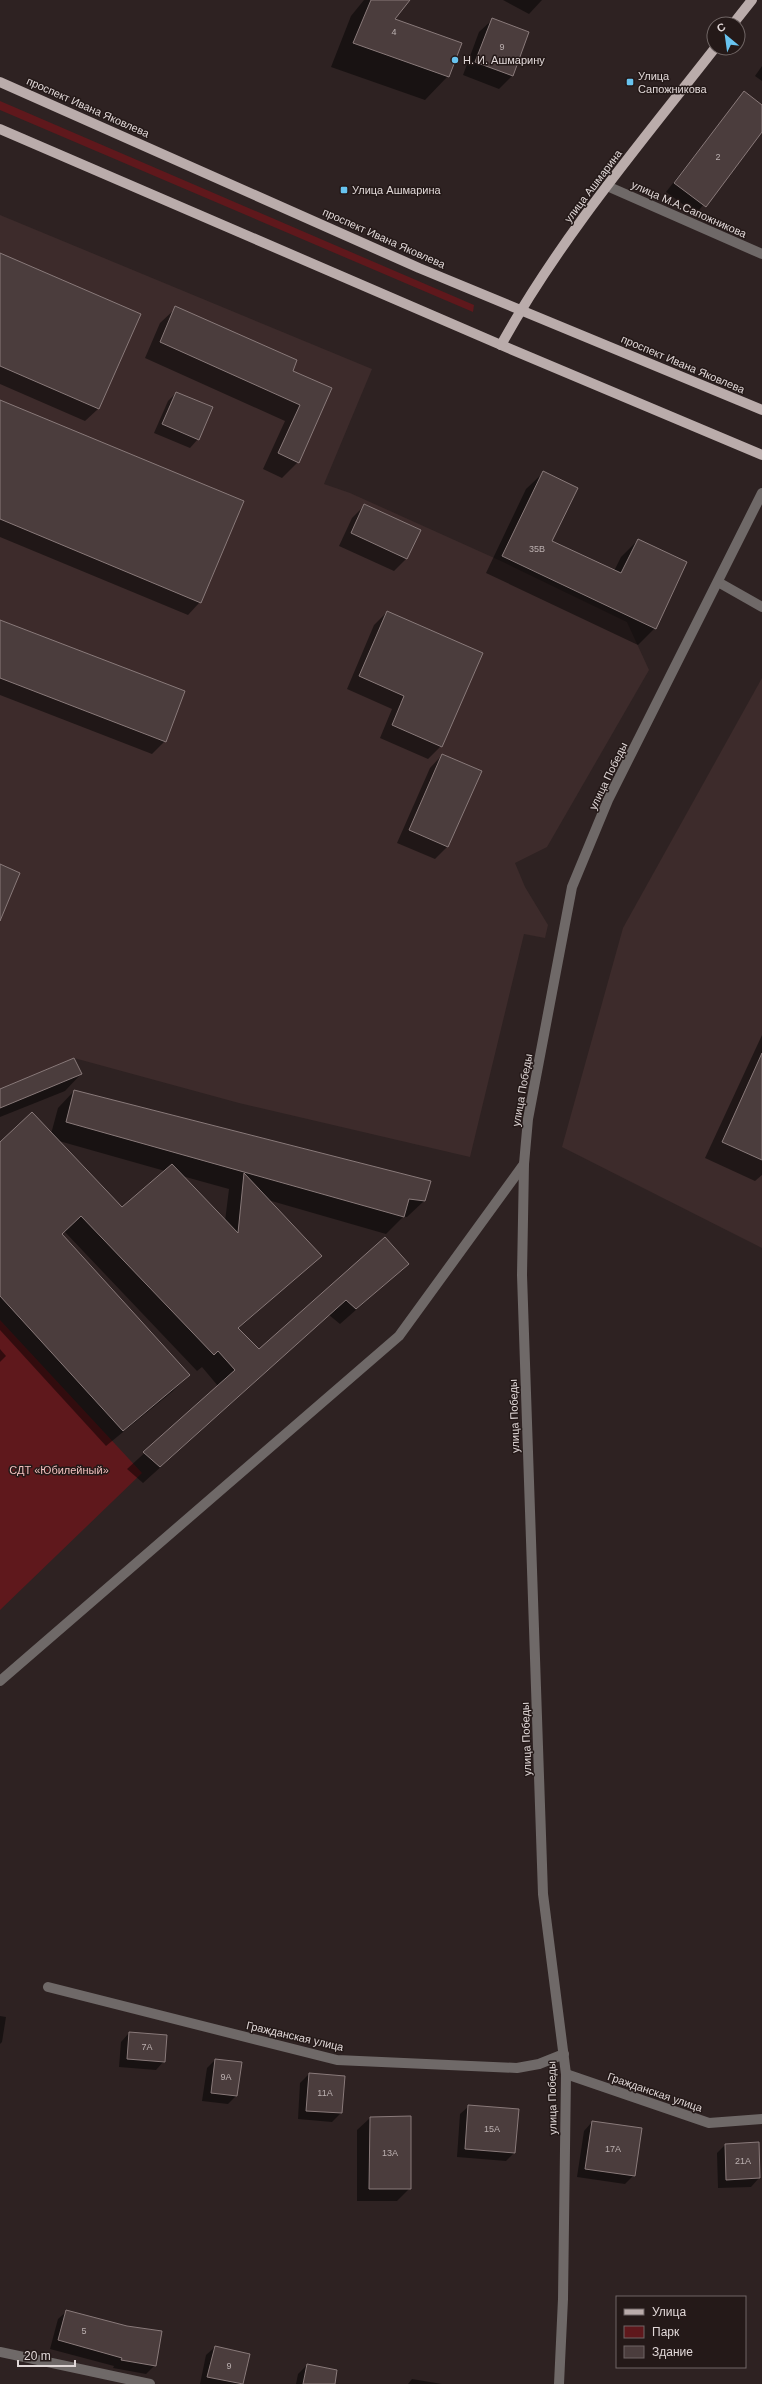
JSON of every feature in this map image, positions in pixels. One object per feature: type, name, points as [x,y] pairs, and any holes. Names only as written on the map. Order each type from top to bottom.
[{"type":"main road","points":[[739,16],[752,0]]},
{"type":"main road","name":"улица Ашмарина","points":[[501,345],[520,310],[553,260],[607,186],[709,56]]},
{"type":"main road","name":"проспект Ивана Яковлева","points":[[0,82],[419,268],[762,410]]},
{"type":"main road","points":[[0,129],[501,345],[762,454]]},
{"type":"street","name":"улица М.А.Сапожникова","points":[[607,186],[762,254]]},
{"type":"street","name":"улица Победы","points":[[559,2384],[563,2299],[566,2074],[543,1894],[522,1275],[524,1164],[528,1119],[572,887],[608,800],[762,492]]},
{"type":"street","points":[[718,582],[762,607]]},
{"type":"street","points":[[0,1681],[399,1336],[524,1164]]},
{"type":"street","name":"Гражданская улица","points":[[48,1988],[337,2060],[517,2068],[539,2064],[564,2054]]},
{"type":"street","name":"Гражданская улица","points":[[566,2074],[709,2123],[762,2119]]},
{"type":"street","points":[[0,2352],[150,2384]]},
{"type":"shaded area","points":[[0,215],[372,369],[324,484],[350,493],[501,561],[627,622],[649,670],[547,847],[515,863],[525,887],[548,925],[545,938],[524,934],[470,1157],[239,1103],[74,1058],[0,1089]]},
{"type":"shaded area","points":[[762,678],[762,1248],[562,1147],[623,928]]},
{"type":"green space","points":[[0,101],[474,305],[473,312],[0,110]]},
{"type":"green space","name":"СДТ «Юбилейный»","points":[[0,1320],[142,1473],[0,1610]]},
{"type":"building","points":[[371,0],[410,0],[395,19],[462,43],[449,77],[353,43]]},
{"type":"building","points":[[492,18],[529,32],[513,76],[475,62]]},
{"type":"building","points":[[744,91],[762,105],[762,132],[706,207],[674,183]]},
{"type":"building","points":[[0,253],[141,314],[99,409],[0,366]]},
{"type":"building","points":[[175,306],[297,360],[293,371],[332,388],[299,463],[278,453],[300,405],[160,342]]},
{"type":"building","points":[[176,392],[213,407],[199,440],[162,424]]},
{"type":"building","points":[[0,400],[244,501],[201,603],[0,519]]},
{"type":"building","points":[[543,471],[578,488],[552,541],[621,573],[638,539],[687,562],[656,629],[502,556]]},
{"type":"building","points":[[364,504],[421,530],[407,559],[351,533]]},
{"type":"building","points":[[387,611],[483,653],[442,747],[392,725],[404,696],[359,676]]},
{"type":"building","points":[[0,620],[185,691],[166,742],[0,678]]},
{"type":"building","points":[[442,754],[482,771],[448,847],[409,830]]},
{"type":"building","points":[[0,864],[20,873],[0,921]]},
{"type":"building","points":[[762,1053],[762,1160],[722,1142]]},
{"type":"building","points":[[74,1058],[82,1074],[0,1108],[0,1089]]},
{"type":"building","points":[[74,1090],[431,1181],[425,1201],[409,1199],[404,1217],[66,1122]]},
{"type":"building","points":[[32,1112],[122,1207],[172,1164],[238,1233],[244,1173],[322,1256],[238,1328],[259,1349],[385,1237],[409,1264],[356,1309],[346,1300],[160,1467],[143,1452],[235,1370],[218,1351],[214,1355],[81,1216],[62,1234],[190,1375],[123,1431],[0,1296],[0,1142]]},
{"type":"building","points":[[129,2032],[167,2035],[165,2062],[127,2059]]},
{"type":"building","points":[[215,2059],[242,2062],[237,2096],[211,2093]]},
{"type":"building","points":[[309,2073],[345,2076],[342,2113],[306,2111]]},
{"type":"building","points":[[468,2105],[519,2109],[515,2153],[465,2149]]},
{"type":"building","points":[[411,2116],[411,2189],[369,2189],[370,2117]]},
{"type":"building","points":[[592,2121],[642,2128],[635,2176],[585,2169]]},
{"type":"building","points":[[759,2142],[760,2178],[726,2180],[725,2144]]},
{"type":"building","points":[[66,2310],[127,2326],[162,2331],[156,2366],[121,2360],[122,2358],[58,2340]]},
{"type":"building","points":[[215,2346],[250,2354],[243,2384],[207,2377]]},
{"type":"building","points":[[307,2364],[337,2370],[335,2384],[303,2384]]},
{"type":"place","name":"Н. И. Ашмарину","points":[[455,60]]},
{"type":"place","name":"Улица Сапожникова","points":[[630,82]]},
{"type":"place","name":"Улица Ашмарина","points":[[344,190]]}]
